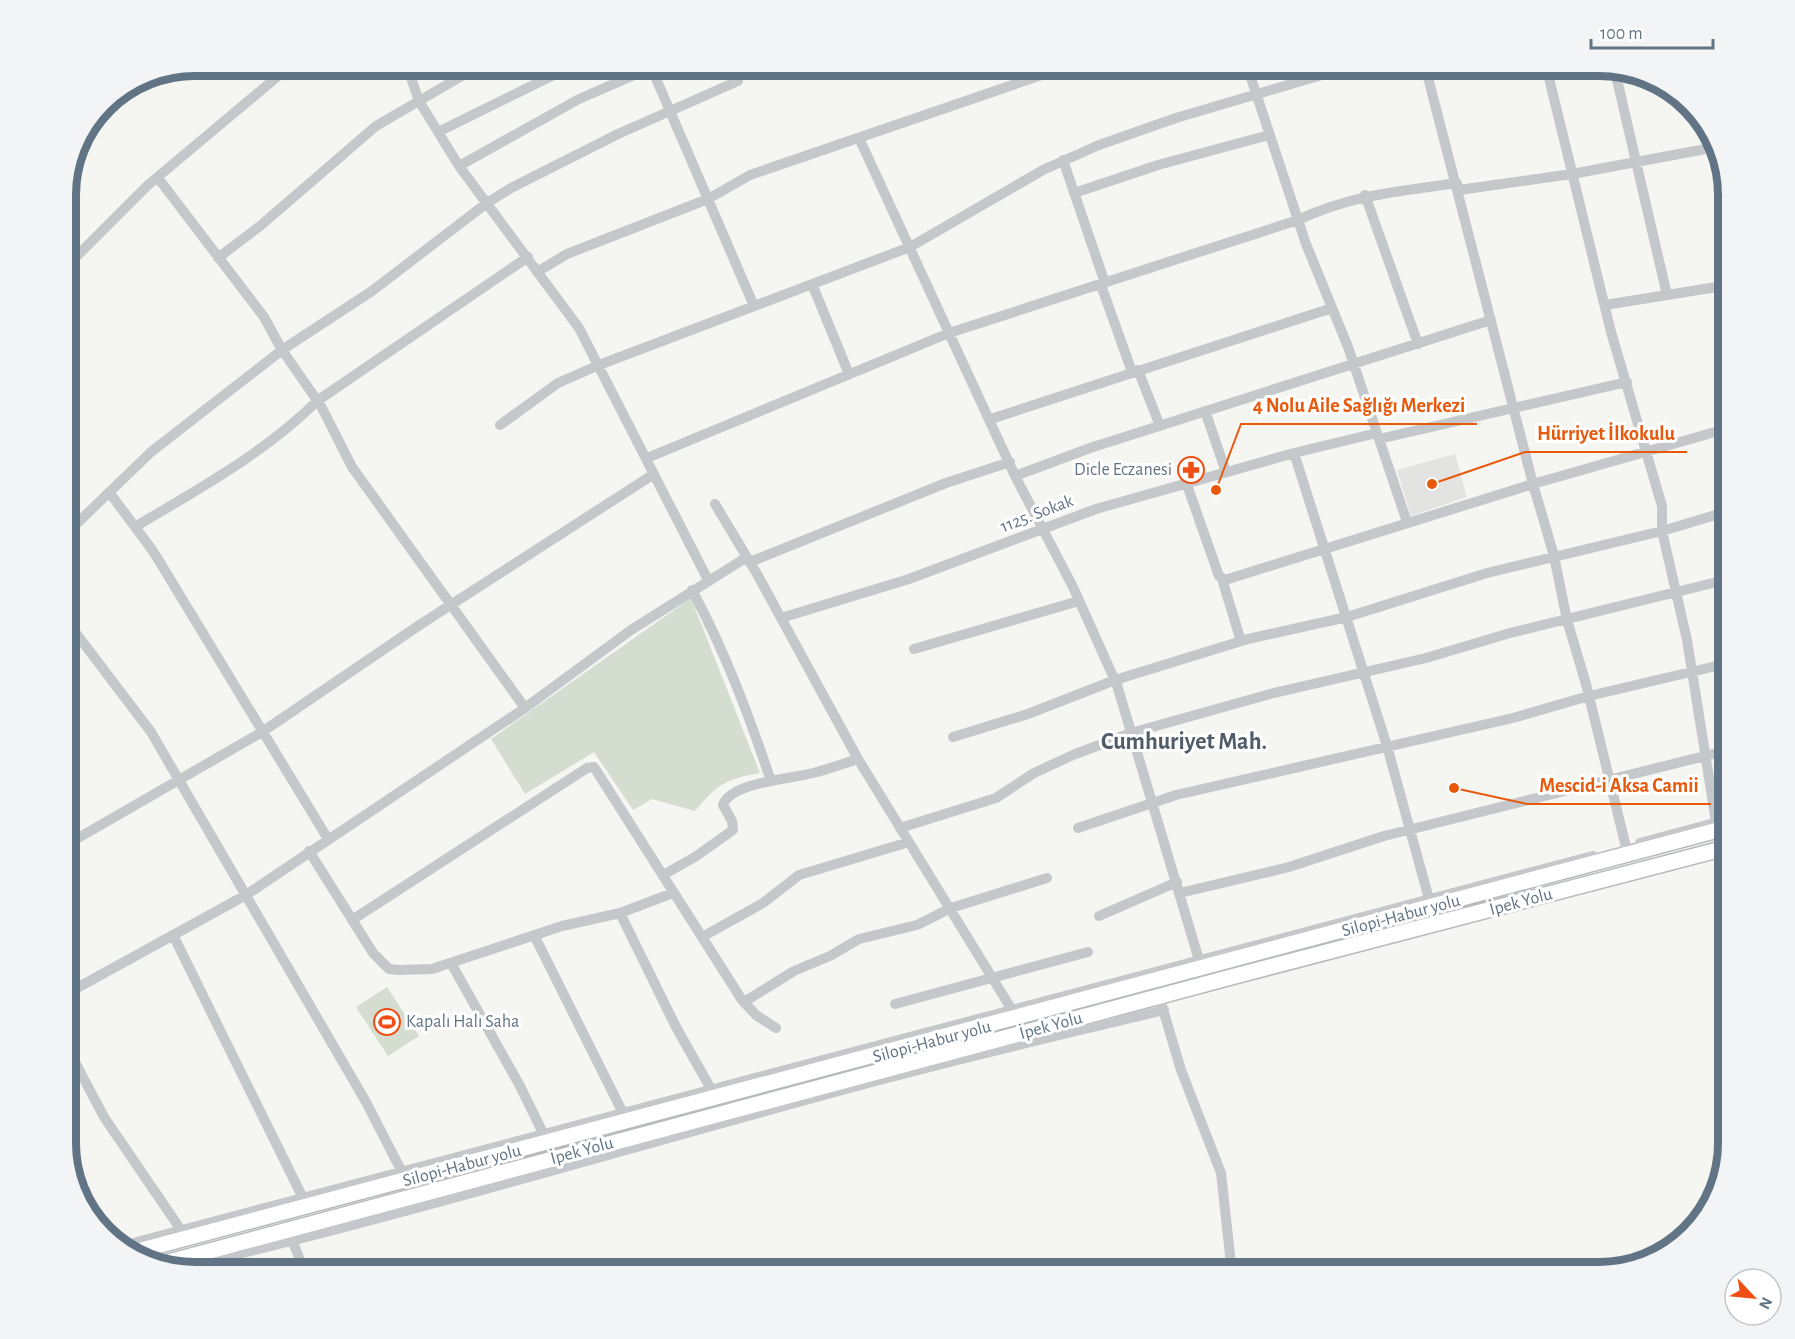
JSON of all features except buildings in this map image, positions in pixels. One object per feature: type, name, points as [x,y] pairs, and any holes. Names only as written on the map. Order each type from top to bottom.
[{"type":"highway","name":"Silopi-Habur yolu","points":[[142,1250],[1311,940],[1718,828]]},
{"type":"highway","name":"İpek Yolu","points":[[175,1260],[1162,1004],[1316,955],[1718,850]]},
{"type":"highway","points":[[1311,940],[1316,955]]},
{"type":"street","points":[[537,272],[567,254],[708,199],[750,176],[1038,76]]},
{"type":"street","points":[[1250,76],[1298,220],[1354,365],[1407,522]]},
{"type":"street","points":[[500,425],[558,383],[599,365],[910,247],[1063,160],[1176,118],[1316,76]]},
{"type":"street","points":[[1428,76],[1533,484],[1554,556],[1567,620],[1589,696],[1626,847]]},
{"type":"street","points":[[1548,76],[1605,306],[1662,506],[1662,531],[1692,672],[1718,817]]},
{"type":"street","points":[[77,256],[158,178],[277,77]]},
{"type":"street","points":[[411,77],[419,101],[459,166],[579,328],[708,580]]},
{"type":"street","points":[[218,258],[269,219],[376,126],[460,77]]},
{"type":"street","points":[[438,132],[550,77]]},
{"type":"street","points":[[459,166],[579,99],[628,77]]},
{"type":"street","points":[[653,77],[754,306]]},
{"type":"street","points":[[1617,78],[1666,296]]},
{"type":"street","points":[[77,523],[151,452],[282,350],[372,291],[467,221],[487,203],[511,188],[669,111],[738,81]]},
{"type":"street","points":[[1074,193],[1158,165],[1269,135]]},
{"type":"street","points":[[859,138],[991,419],[1015,476],[1079,601],[1115,680],[1200,960]]},
{"type":"street","points":[[646,458],[949,333],[1298,220],[1331,204],[1365,195],[1572,174],[1708,148]]},
{"type":"street","points":[[1063,160],[1103,284],[1135,371],[1160,426]]},
{"type":"street","points":[[158,178],[264,317],[282,350],[317,401],[352,467],[525,708]]},
{"type":"street","points":[[1365,195],[1418,344]]},
{"type":"street","points":[[135,527],[227,471],[290,428],[317,401],[528,257]]},
{"type":"street","points":[[812,284],[849,374]]},
{"type":"street","points":[[1605,306],[1718,287]]},
{"type":"street","points":[[991,419],[1332,308]]},
{"type":"street","points":[[1015,476],[1205,411],[1491,320]]},
{"type":"street","name":"1125. Sokak","points":[[781,618],[909,579],[1096,509],[1294,453],[1514,410],[1627,382]]},
{"type":"street","points":[[1205,411],[1226,472]]},
{"type":"street","points":[[1222,579],[1232,579],[1407,522],[1646,450],[1718,431]]},
{"type":"street","points":[[1294,453],[1387,746],[1429,899]]},
{"type":"street","points":[[77,988],[246,895],[525,708],[632,630],[708,580],[748,560],[946,483],[1010,462]]},
{"type":"street","points":[[77,839],[180,782],[262,732],[451,605],[654,474]]},
{"type":"street","points":[[1187,485],[1222,579],[1241,641]]},
{"type":"street","points":[[109,492],[153,550],[328,839]]},
{"type":"street","points":[[715,504],[781,618],[858,759],[1012,1010]]},
{"type":"street","points":[[952,737],[1028,714],[1115,680],[1241,641],[1347,617],[1487,573],[1662,531],[1718,514]]},
{"type":"street","points":[[900,828],[996,798],[1034,773],[1073,754],[1131,734],[1362,671],[1426,658],[1718,582]]},
{"type":"street","points":[[692,590],[708,619],[748,713],[771,781]]},
{"type":"street","points":[[914,649],[1079,601]]},
{"type":"street","points":[[77,634],[151,732],[366,1102],[402,1172]]},
{"type":"street","points":[[1078,828],[1153,802],[1513,718],[1589,696],[1718,666]]},
{"type":"street","points":[[1099,916],[1178,887],[1289,867],[1410,830],[1718,753]]},
{"type":"street","points":[[663,875],[695,857],[733,830],[732,820],[723,805],[729,795],[738,790],[813,773],[858,759]]},
{"type":"street","points":[[352,920],[591,767],[597,768],[744,1002],[756,1015],[776,1028]]},
{"type":"street","points":[[131,1244],[1626,847],[1718,827]]},
{"type":"street","points":[[702,937],[763,903],[799,875],[909,842]]},
{"type":"street","points":[[309,851],[373,953],[389,969],[417,971],[451,963],[534,935],[620,913],[673,892]]},
{"type":"street","points":[[744,1002],[794,970],[830,956],[859,939],[916,925],[951,908],[1047,878]]},
{"type":"street","points":[[620,913],[676,1026],[711,1089]]},
{"type":"street","points":[[173,935],[303,1198]]},
{"type":"street","points":[[534,935],[623,1113]]},
{"type":"street","points":[[895,1004],[1088,952]]},
{"type":"street","points":[[451,963],[520,1086],[544,1135]]},
{"type":"street","points":[[206,1262],[293,1242],[1162,1004],[1181,1070],[1221,1173],[1231,1262]]},
{"type":"street","points":[[77,1066],[104,1117],[181,1230]]},
{"type":"street","points":[[293,1242],[301,1262]]},
{"type":"shaded area","points":[[1455,454],[1467,497],[1411,516],[1397,470]]},
{"type":"shaded area","points":[[691,598],[760,773],[723,784],[695,811],[652,799],[633,810],[594,752],[525,794],[491,739]]},
{"type":"shaded area","name":"Kapalı Halı Saha","points":[[387,987],[419,1036],[388,1056],[356,1007]]},
{"type":"place","name":"Dicle Eczanesi","points":[[1191,470]]},
{"type":"place","name":"Hürriyet İlkokulu","points":[[1432,484]]},
{"type":"place","name":"4 Nolu Aile Sağlığı Merkezi","points":[[1216,490]]},
{"type":"place","name":"Mescid-i Aksa Camii","points":[[1454,788]]},
{"type":"place","name":"Kapalı Halı Saha","points":[[387,1022]]},
{"type":"district","name":"Cumhuriyet Mah.","points":[[1184,742]]}]
